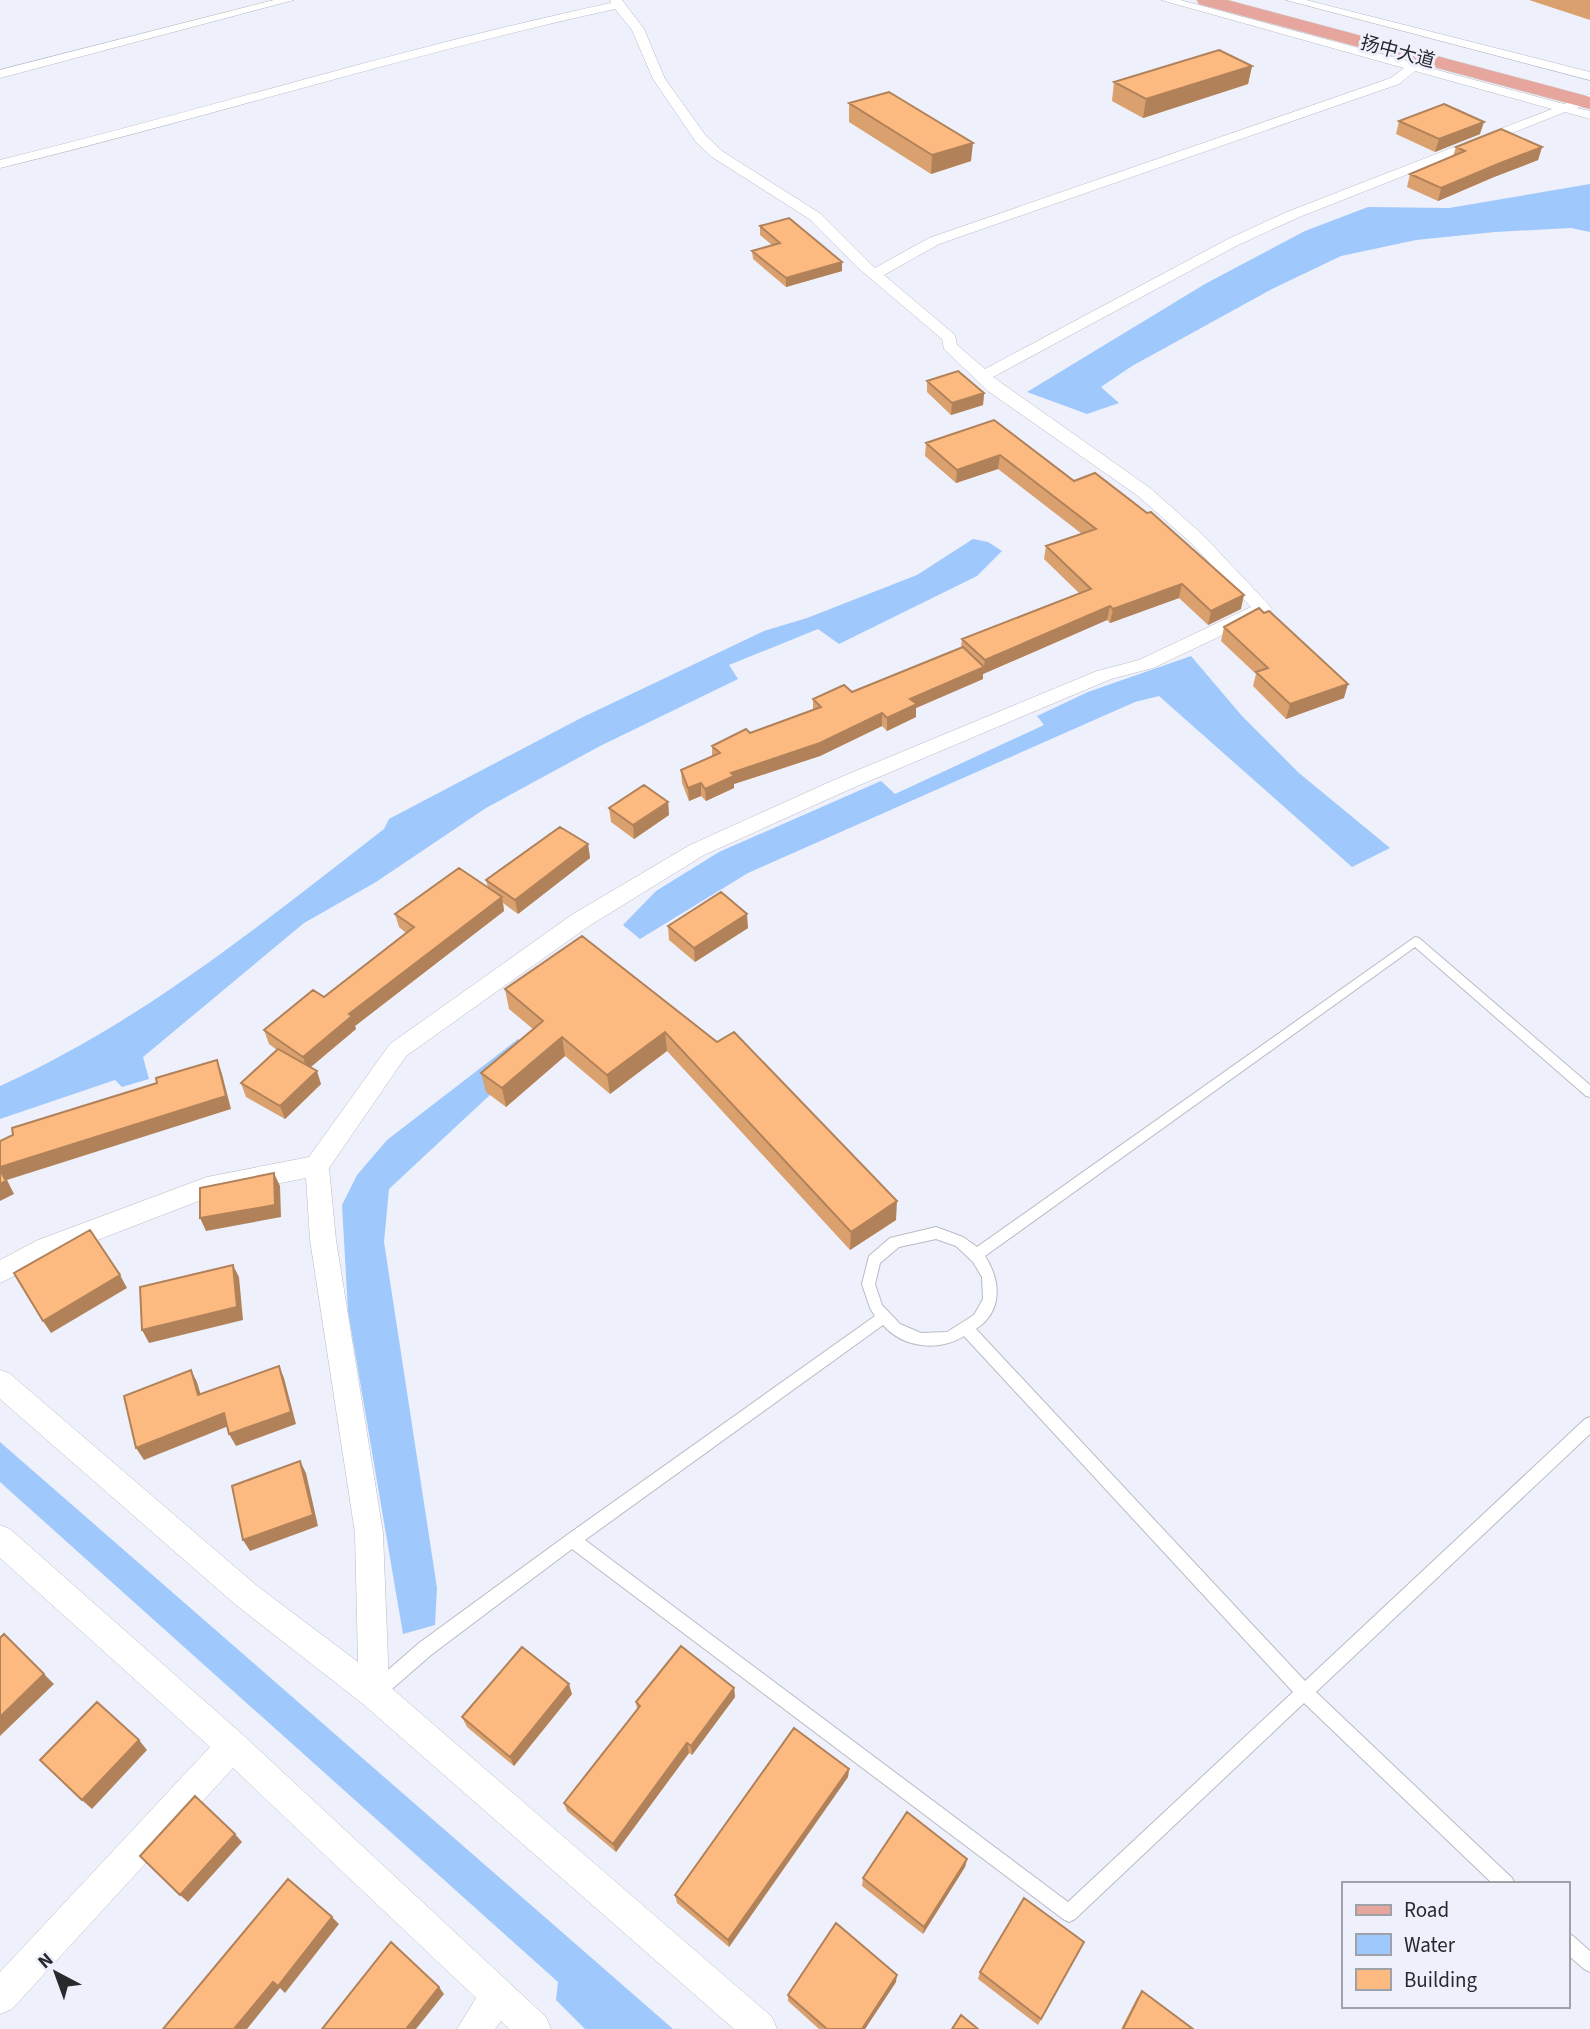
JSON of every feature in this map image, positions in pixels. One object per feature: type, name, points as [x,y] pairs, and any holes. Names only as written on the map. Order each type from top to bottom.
[{"type":"main road","name":"扬中大道","points":[[1206,0],[1418,62],[1588,102]]},
{"type":"main road","name":"扬中大道","points":[[1247,0],[1588,102]]},
{"type":"street","points":[[0,74],[288,0]]},
{"type":"street","points":[[1167,0],[1418,62],[1557,109],[1581,128]]},
{"type":"street","points":[[1292,0],[1590,76]]},
{"type":"street","points":[[0,164],[165,124],[487,33],[617,3],[638,29],[659,79],[701,139],[717,154],[816,218],[875,274],[950,338],[949,346],[994,388],[1144,492],[1197,539],[1263,609],[1146,664],[1104,675],[841,785],[697,850],[581,920],[398,1050],[317,1166],[323,1240],[369,1533],[374,1693]]},
{"type":"street","points":[[875,274],[934,241],[1395,81],[1418,62]]},
{"type":"street","points":[[984,376],[1233,242],[1292,215],[1557,109],[1588,102]]},
{"type":"street","points":[[0,1272],[47,1248],[206,1187],[317,1166]]},
{"type":"street","points":[[0,1382],[246,1595],[374,1693],[760,2029]]},
{"type":"street","points":[[0,1539],[232,1746],[534,2029]]},
{"type":"street","points":[[0,1997],[232,1746]]},
{"type":"street","points":[[474,2029],[498,1996]]},
{"type":"lane","points":[[977,1254],[1415,941],[1590,1092]]},
{"type":"lane","points":[[936,1233],[959,1240],[977,1254],[989,1273],[991,1294],[984,1314],[968,1330],[947,1339],[923,1340],[900,1333],[881,1319],[870,1299],[868,1278],[875,1259],[891,1243],[912,1234],[936,1233]]},
{"type":"lane","points":[[374,1693],[425,1649],[572,1540],[881,1319]]},
{"type":"lane","points":[[968,1330],[1304,1692],[1504,1882]]},
{"type":"lane","points":[[572,1540],[1069,1913],[1590,1424]]},
{"type":"lane","points":[[1569,1943],[1590,1963]]},
{"type":"water","points":[[1590,184],[1590,232],[1571,228],[1495,232],[1416,240],[1341,256],[1272,289],[1132,366],[1101,387],[1119,403],[1087,414],[1027,392],[1205,284],[1305,231],[1368,207],[1449,208]]},
{"type":"water","points":[[973,539],[988,542],[1002,551],[977,576],[839,644],[818,629],[729,665],[738,679],[600,746],[486,808],[376,882],[304,923],[143,1057],[149,1079],[122,1087],[115,1080],[0,1119],[0,1086],[103,1032],[151,1002],[292,900],[384,829],[389,819],[581,718],[764,631],[807,618],[917,575]]},
{"type":"water","points":[[1191,656],[1242,716],[1299,773],[1390,848],[1352,867],[1159,696],[1135,702],[748,873],[640,939],[623,925],[656,891],[719,852],[881,781],[895,794],[1044,725],[1037,716],[1088,692]]},
{"type":"water","points":[[518,1039],[535,1053],[389,1189],[384,1242],[437,1588],[435,1625],[403,1634],[348,1311],[342,1205],[357,1175],[387,1140]]},
{"type":"water","points":[[0,1442],[673,2029],[585,2029],[556,2000],[558,1982],[0,1482]]},
{"type":"building","points":[[1219,50],[1252,66],[1146,99],[1114,82]]},
{"type":"building","points":[[889,92],[973,143],[932,155],[849,103]]},
{"type":"building","points":[[1444,104],[1484,122],[1439,139],[1399,121]]},
{"type":"building","points":[[1501,129],[1542,147],[1441,188],[1410,174],[1465,151],[1456,147]]},
{"type":"building","points":[[789,218],[842,262],[786,278],[752,251],[780,243],[760,226]]},
{"type":"building","points":[[958,371],[984,393],[952,403],[927,381]]},
{"type":"building","points":[[994,420],[1074,481],[1095,473],[1147,513],[1151,512],[1244,595],[1211,611],[1182,584],[1113,609],[1110,606],[985,660],[962,639],[1091,589],[1046,546],[1096,529],[1000,455],[957,470],[926,443]]},
{"type":"building","points":[[1259,608],[1264,613],[1269,611],[1348,684],[1290,704],[1256,672],[1268,668],[1224,627]]},
{"type":"building","points":[[963,647],[984,667],[910,699],[917,704],[887,718],[882,713],[820,743],[731,773],[734,776],[705,789],[701,783],[688,788],[681,770],[720,753],[712,746],[746,729],[750,733],[821,707],[813,699],[844,685],[852,692]]},
{"type":"building","points":[[644,785],[668,802],[633,825],[609,808]]},
{"type":"building","points":[[560,827],[588,844],[515,900],[486,880]]},
{"type":"building","points":[[459,868],[502,897],[349,1014],[352,1016],[303,1057],[264,1030],[313,990],[324,997],[414,927],[395,914]]},
{"type":"building","points":[[721,892],[747,914],[694,948],[668,926]]},
{"type":"building","points":[[582,936],[717,1042],[734,1032],[897,1201],[851,1232],[665,1032],[607,1075],[562,1037],[502,1088],[481,1073],[543,1021],[505,989]]},
{"type":"building","points":[[278,1049],[317,1071],[280,1106],[241,1083]]},
{"type":"building","points":[[217,1060],[226,1096],[0,1167],[0,1141],[13,1135],[12,1128],[157,1083],[156,1078]]},
{"type":"building","points":[[0,1170],[6,1181],[0,1184]]},
{"type":"building","points":[[274,1173],[275,1205],[200,1218],[200,1188]]},
{"type":"building","points":[[90,1230],[120,1275],[43,1321],[14,1273]]},
{"type":"building","points":[[233,1265],[237,1307],[142,1330],[140,1287]]},
{"type":"building","points":[[279,1366],[291,1412],[229,1434],[224,1413],[136,1448],[124,1396],[191,1370],[198,1395]]},
{"type":"building","points":[[300,1461],[313,1515],[243,1540],[232,1486]]},
{"type":"building","points":[[4,1634],[44,1674],[0,1717],[0,1638]]},
{"type":"building","points":[[681,1646],[734,1688],[691,1746],[687,1743],[613,1844],[564,1803],[640,1706],[636,1702]]},
{"type":"building","points":[[522,1647],[569,1684],[510,1757],[462,1717]]},
{"type":"building","points":[[97,1702],[139,1740],[82,1800],[40,1760]]},
{"type":"building","points":[[794,1728],[849,1769],[728,1940],[675,1895]]},
{"type":"building","points":[[195,1796],[235,1834],[180,1895],[140,1856]]},
{"type":"building","points":[[907,1812],[967,1859],[924,1927],[863,1878]]},
{"type":"building","points":[[288,1879],[332,1917],[278,1986],[273,1982],[234,2029],[163,2029]]},
{"type":"building","points":[[1024,1898],[1084,1942],[1041,2019],[980,1972]]},
{"type":"building","points":[[836,1923],[897,1975],[862,2029],[827,2029],[788,1995]]},
{"type":"building","points":[[391,1942],[439,1987],[406,2029],[322,2029]]},
{"type":"building","points":[[1142,1991],[1193,2029],[1123,2029]]},
{"type":"building","points":[[961,2015],[978,2029],[952,2029]]}]
